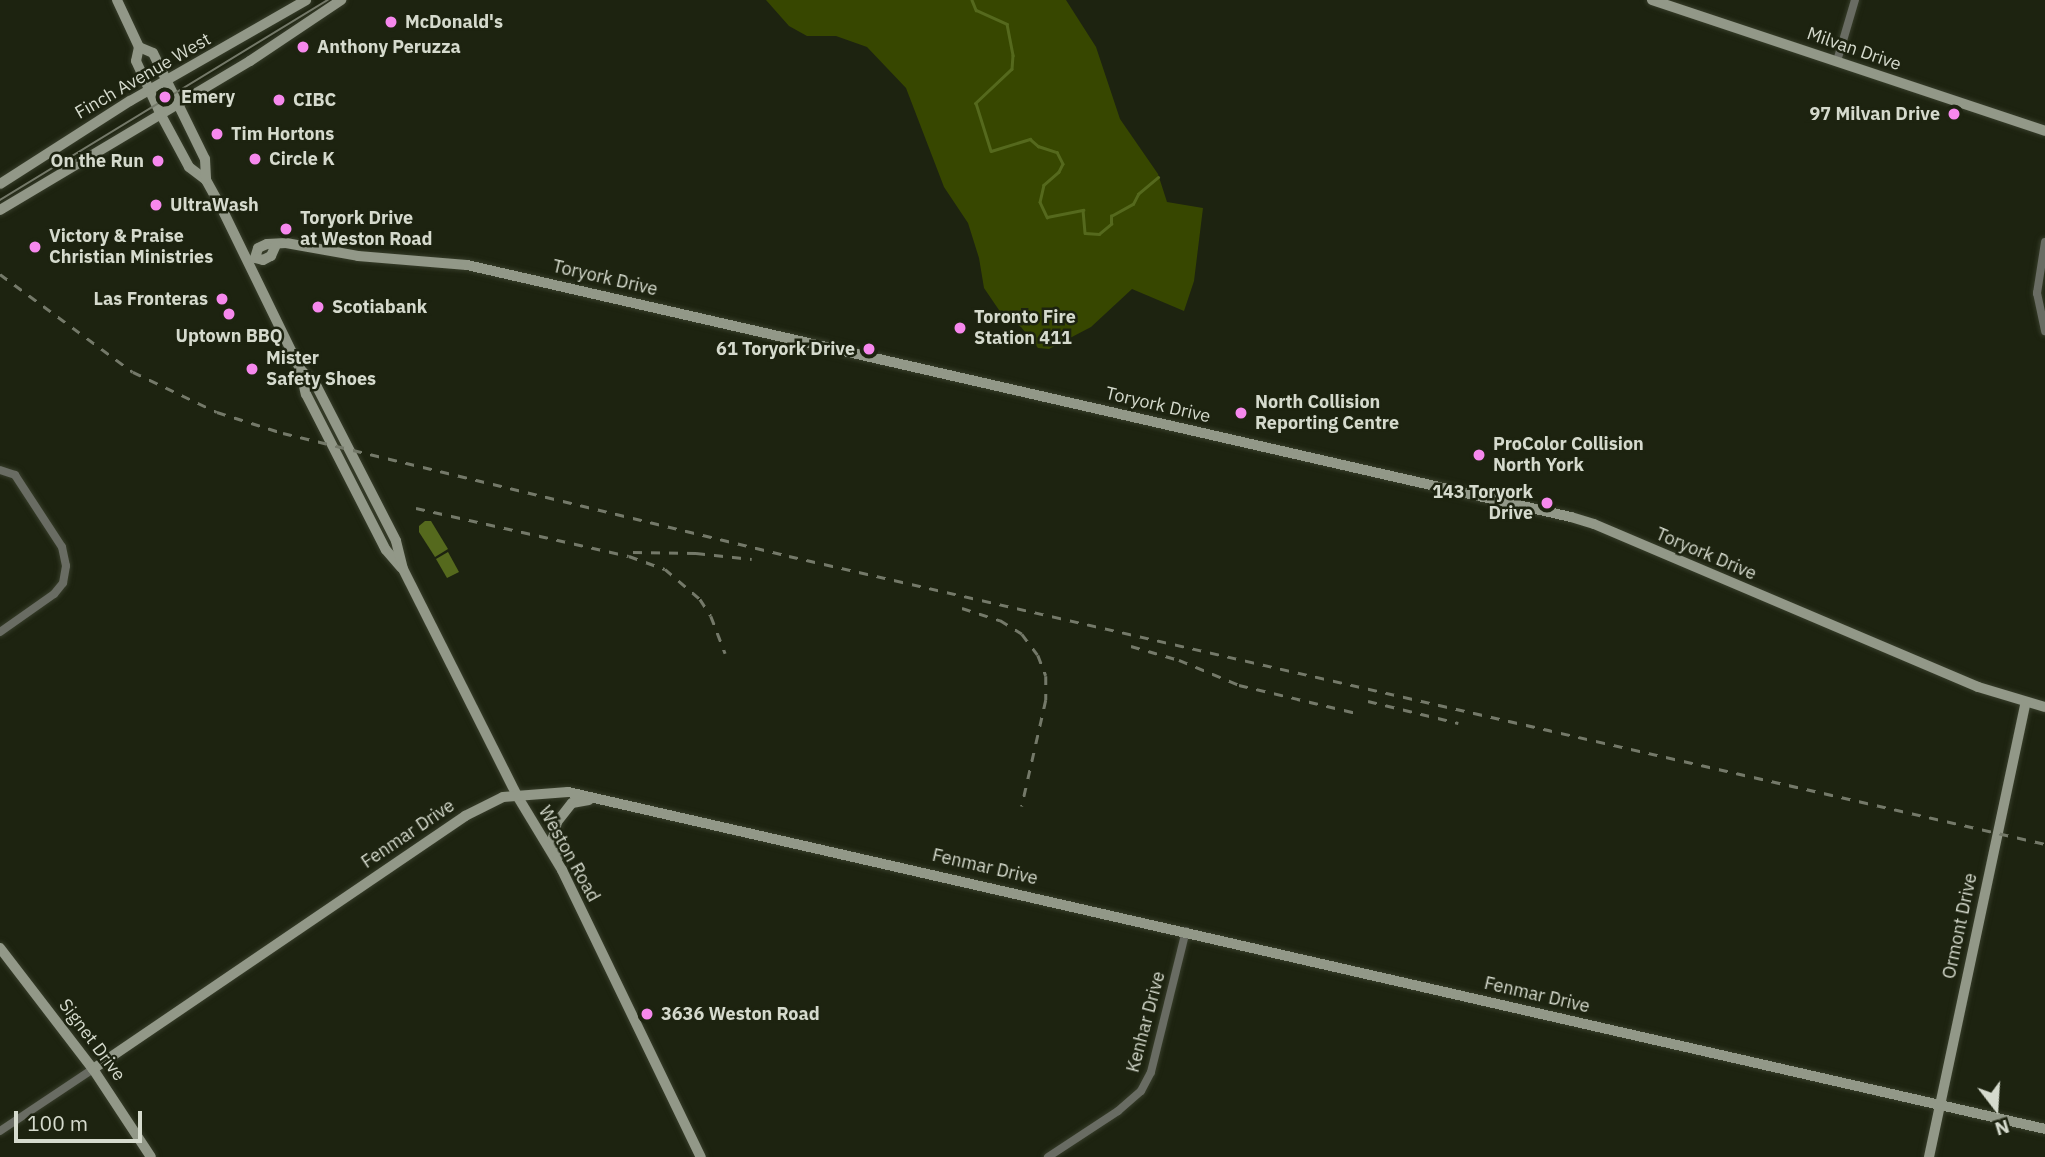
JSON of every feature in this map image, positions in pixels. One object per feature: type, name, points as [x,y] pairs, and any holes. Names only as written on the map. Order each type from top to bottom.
[{"type":"street","name":"Weston Road","points":[[117,0],[139,47],[136,61],[161,114],[189,167],[206,180],[252,259],[300,369],[306,394],[386,550],[403,569],[516,794],[562,870],[701,1157]]},
{"type":"street","name":"Finch Avenue West","points":[[0,184],[150,91],[306,0]]},
{"type":"street","points":[[0,210],[177,106],[341,0]]},
{"type":"street","name":"Milvan Drive","points":[[1652,0],[2045,131]]},
{"type":"street","points":[[1836,61],[1855,0]]},
{"type":"street","name":"Weston Road","points":[[139,47],[153,53],[205,159],[206,180]]},
{"type":"street","points":[[2045,242],[2037,293],[2045,331]]},
{"type":"street","name":"Toryork Drive","points":[[252,259],[263,260],[271,256],[276,245],[297,244],[358,256],[467,265],[1571,517],[1594,524],[1978,687],[2045,707]]},
{"type":"street","points":[[0,470],[15,475],[62,547],[66,566],[62,583],[54,594],[0,632]]},
{"type":"street","name":"Ormont Drive","points":[[1929,1157],[2026,702]]},
{"type":"street","name":"Fenmar Drive","points":[[0,1130],[465,816],[516,794],[568,792],[2045,1129]]},
{"type":"street","points":[[562,870],[553,838],[557,822],[572,803],[599,799]]},
{"type":"street","name":"Kenhar Drive","points":[[1048,1157],[1118,1111],[1141,1091],[1151,1072],[1186,931]]},
{"type":"street","name":"Signet Drive","points":[[0,948],[93,1069],[151,1157]]},
{"type":"shaded area","points":[[766,0],[1066,0],[1096,47],[1120,119],[1158,174],[1167,202],[1203,208],[1194,281],[1184,311],[1132,289],[1091,327],[1049,349],[1038,348],[1021,327],[1001,313],[984,288],[979,258],[968,223],[944,187],[906,88],[867,47],[836,36],[807,36],[789,26]]},
{"type":"shaded area","points":[[425,521],[431,521],[448,549],[435,557],[419,532],[419,526]]},
{"type":"shaded area","points":[[448,552],[459,572],[447,578],[436,559]]},
{"type":"waterway","points":[[972,0],[976,10],[1007,24],[1013,55],[1012,69],[976,103],[991,151],[1030,139],[1038,146],[1057,152],[1063,164],[1059,172],[1044,185],[1040,202],[1047,217],[1083,210],[1085,233],[1099,234],[1111,224],[1111,216],[1133,204],[1138,194],[1158,177]]},
{"type":"tram line","points":[[0,200],[328,0]]},
{"type":"railway","points":[[0,274],[133,372],[217,412],[283,433],[789,556],[2045,844]]},
{"type":"railway","points":[[416,508],[629,556],[665,569],[700,599],[711,616],[725,653]]},
{"type":"railway","points":[[633,552],[696,553],[752,559]]},
{"type":"railway","points":[[962,608],[1000,620],[1022,634],[1038,655],[1046,676],[1046,700],[1022,806]]},
{"type":"railway","points":[[1131,646],[1179,660],[1239,685],[1361,714]]},
{"type":"railway","points":[[1368,701],[1458,723]]},
{"type":"place","name":"McDonald's","points":[[391,22]]},
{"type":"place","name":"Anthony Peruzza","points":[[303,47]]},
{"type":"place","name":"Emery","points":[[165,97]]},
{"type":"place","name":"CIBC","points":[[279,100]]},
{"type":"place","name":"97 Milvan Drive","points":[[1954,114]]},
{"type":"place","name":"Tim Hortons","points":[[217,134]]},
{"type":"place","name":"Circle K","points":[[255,159]]},
{"type":"place","name":"On the Run","points":[[158,161]]},
{"type":"place","name":"UltraWash","points":[[156,205]]},
{"type":"place","name":"Toryork Drive at Weston Road","points":[[286,229]]},
{"type":"place","name":"Victory & Praise Christian Ministries","points":[[35,247]]},
{"type":"place","name":"Las Fronteras","points":[[222,299]]},
{"type":"place","name":"Scotiabank","points":[[318,307]]},
{"type":"place","name":"Uptown BBQ","points":[[229,314]]},
{"type":"place","name":"Toronto Fire Station 411","points":[[960,328]]},
{"type":"place","name":"61 Toryork Drive","points":[[869,349]]},
{"type":"place","name":"Mister Safety Shoes","points":[[252,369]]},
{"type":"place","name":"North Collision Reporting Centre","points":[[1241,413]]},
{"type":"place","name":"ProColor Collision North York","points":[[1479,455]]},
{"type":"place","name":"143 Toryork Drive","points":[[1547,503]]},
{"type":"place","name":"3636 Weston Road","points":[[647,1014]]}]
